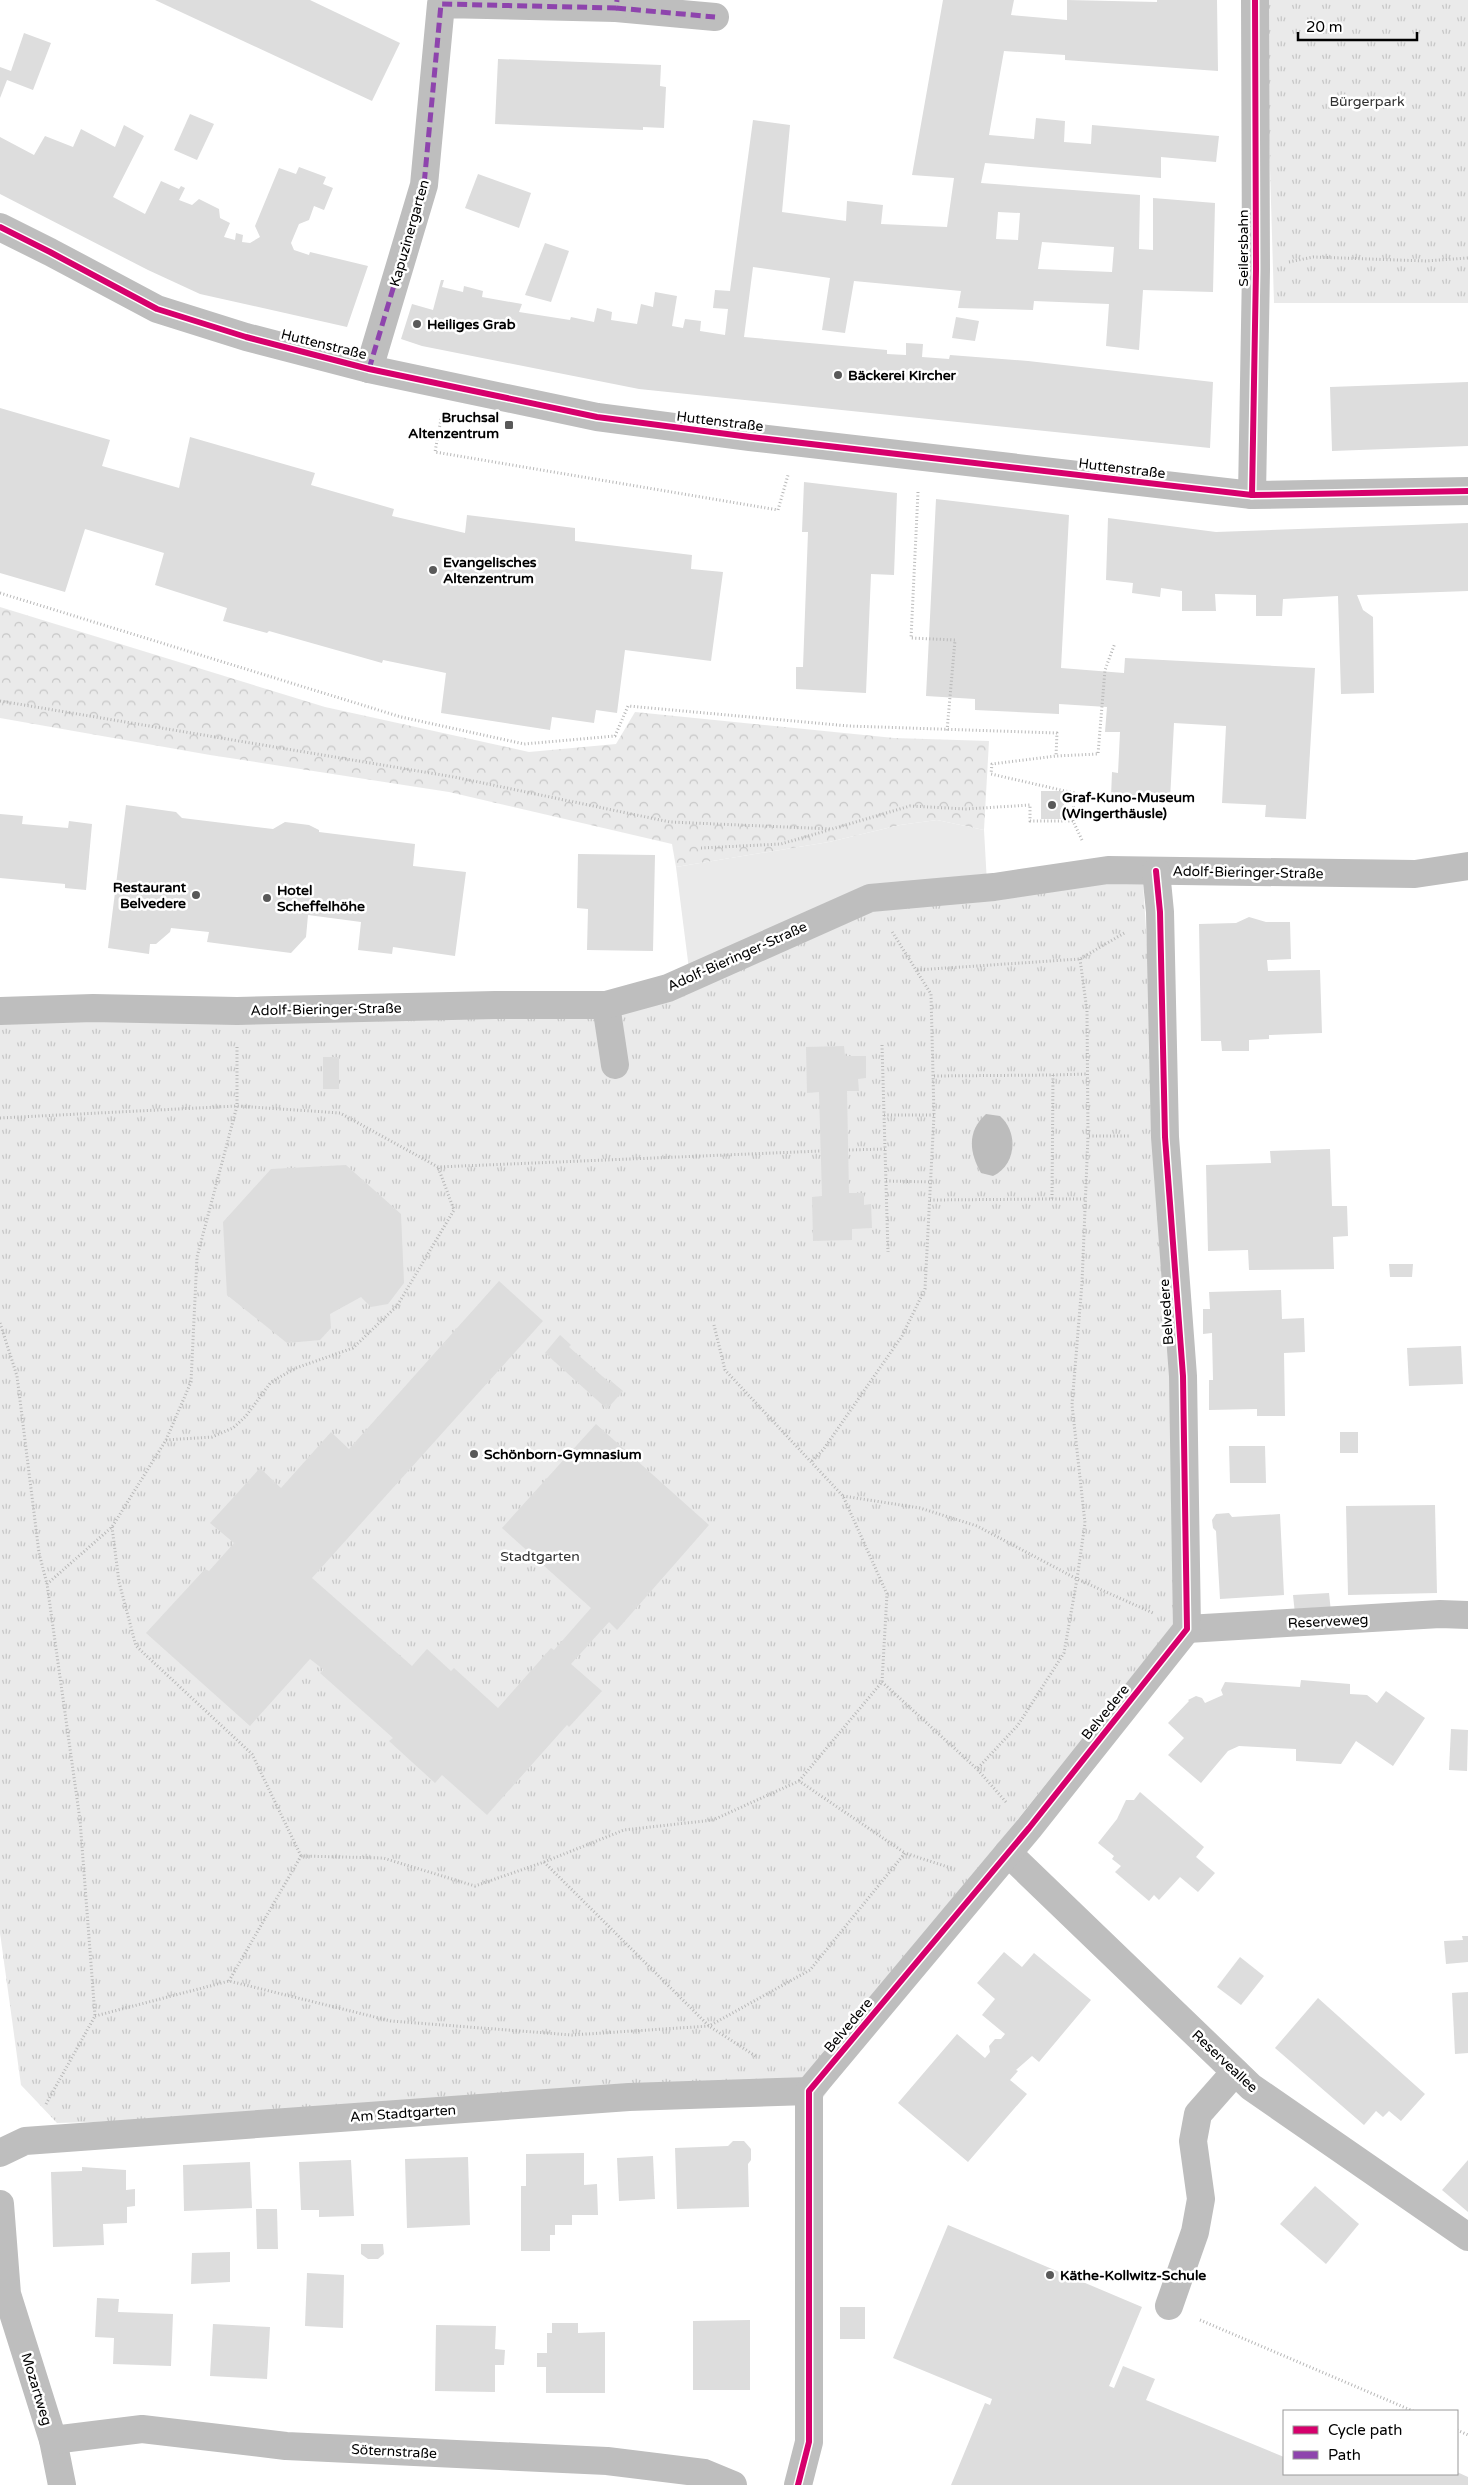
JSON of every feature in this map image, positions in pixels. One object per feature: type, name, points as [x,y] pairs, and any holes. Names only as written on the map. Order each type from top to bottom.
[{"type":"street","name":"Seilersbahn","points":[[1252,496],[1256,269],[1255,0]]},
{"type":"street","name":"Kapuzinergarten","points":[[369,369],[424,185],[438,2],[617,4],[715,17]]},
{"type":"street","name":"Huttenstraße","points":[[0,228],[50,252],[157,309],[246,337],[369,369],[597,417],[750,437],[1252,496],[1468,491]]},
{"type":"street","name":"Adolf-Bieringer-Straße","points":[[0,1011],[93,1008],[237,1011],[606,1005],[668,988],[870,898],[994,887],[1108,870],[1415,874],[1468,866]]},
{"type":"street","name":"Belvedere","points":[[809,2091],[1029,1828],[1188,1629],[1183,1376],[1165,1137],[1160,912],[1156,870]]},
{"type":"street","points":[[606,1005],[615,1065]]},
{"type":"street","name":"Reserveweg","points":[[1188,1629],[1440,1614],[1468,1615]]},
{"type":"street","name":"Reserveallee","points":[[1008,1853],[1251,2087],[1468,2237]]},
{"type":"street","points":[[1169,2306],[1195,2232],[1201,2199],[1193,2141],[1198,2114],[1235,2072]]},
{"type":"street","points":[[798,2485],[809,2442],[809,2091]]},
{"type":"street","name":"Am Stadtgarten","points":[[0,2153],[25,2141],[629,2097],[809,2091]]},
{"type":"street","name":"Mozartweg","points":[[0,2204],[4,2294],[53,2440],[62,2485]]},
{"type":"street","name":"Söternstraße","points":[[53,2440],[142,2429],[286,2446],[607,2461],[704,2473],[733,2485]]},
{"type":"path","points":[[1256,269],[1313,257],[1426,261],[1468,258]]},
{"type":"path","points":[[448,387],[435,452],[778,510],[788,475],[797,476]]},
{"type":"path","points":[[920,456],[910,638],[955,640],[947,731]]},
{"type":"path","points":[[908,491],[928,494]]},
{"type":"path","points":[[0,593],[401,717],[524,744],[615,736],[628,706],[849,726],[947,731],[1057,733],[1056,756]]},
{"type":"path","points":[[1097,873],[1073,821],[1074,793],[991,774],[992,764],[1056,756],[1098,754],[1104,670],[1114,643]]},
{"type":"path","points":[[0,702],[454,777],[670,822],[832,829]]},
{"type":"path","points":[[701,848],[781,844],[910,806],[966,809],[1030,804],[1030,821],[1073,821]]},
{"type":"path","points":[[812,1461],[823,1450],[902,1336],[925,1289],[934,1114],[931,994],[870,898]]},
{"type":"path","points":[[917,970],[1080,959],[1160,912]]},
{"type":"path","points":[[977,1770],[1018,1726],[1064,1653],[1085,1524],[1072,1405],[1082,1284],[1088,1136],[1086,1011],[1080,959]]},
{"type":"path","points":[[47,1584],[112,1527],[166,1440],[191,1382],[197,1257],[236,1106],[237,1011]]},
{"type":"path","points":[[882,1045],[888,1252]]},
{"type":"path","points":[[1052,1199],[1053,1074]]},
{"type":"path","points":[[934,1076],[1087,1074]]},
{"type":"path","points":[[0,1118],[236,1106],[340,1113],[438,1167],[821,1151]]},
{"type":"path","points":[[884,1115],[934,1114]]},
{"type":"path","points":[[1088,1136],[1165,1137]]},
{"type":"path","points":[[848,1150],[885,1148]]},
{"type":"path","points":[[166,1440],[212,1437],[233,1428],[246,1416],[271,1382],[296,1368],[353,1348],[397,1306],[454,1210],[438,1167]]},
{"type":"path","points":[[886,1181],[932,1182]]},
{"type":"path","points":[[930,1200],[1085,1199]]},
{"type":"path","points":[[0,1323],[17,1376],[39,1552],[47,1584],[80,1820],[95,2016],[25,2141]]},
{"type":"path","points":[[301,1856],[383,1858],[475,1886],[544,1862],[624,1830],[713,1820],[799,1781],[882,1682],[887,1594],[843,1496],[725,1370],[714,1325]]},
{"type":"path","points":[[843,1496],[920,1508],[977,1526],[1077,1578],[1188,1629]]},
{"type":"path","points":[[112,1527],[119,1582],[136,1646],[252,1754],[301,1856]]},
{"type":"path","points":[[882,1682],[977,1770],[1029,1828]]},
{"type":"path","points":[[799,1781],[905,1853],[985,1879]]},
{"type":"path","points":[[95,2016],[229,1981],[391,2021],[572,2035],[709,2026],[810,1970],[905,1853]]},
{"type":"path","points":[[229,1981],[301,1856]]},
{"type":"path","points":[[544,1862],[709,2026]]},
{"type":"path","points":[[1169,2306],[1411,2410]]},
{"type":"green space","name":"Bürgerpark","points":[[1265,0],[1468,0],[1468,303],[1274,303]]},
{"type":"green space","points":[[0,607],[325,707],[529,752],[616,744],[635,712],[894,738],[989,741],[984,830],[937,820],[900,825],[829,842],[676,867],[672,844],[449,792],[210,755],[0,718]]},
{"type":"green space","points":[[937,820],[984,830],[987,883],[691,985],[676,867],[829,842],[900,825]]},
{"type":"green space","name":"Stadtgarten","points":[[987,883],[1143,883],[1175,1380],[1176,1621],[983,1863],[820,2102],[57,2123],[21,2085],[0,1933],[0,1021],[623,1014],[857,909]]},
{"type":"shaded area","points":[[986,1114],[1000,1116],[1010,1131],[1012,1140],[1010,1157],[1001,1171],[993,1176],[981,1173],[972,1150],[973,1135],[976,1127]]},
{"type":"building","points":[[155,0],[310,0],[400,43],[372,101]]},
{"type":"building","points":[[943,0],[1014,0],[1011,15],[1067,20],[1067,0],[1157,2],[1157,0],[1217,0],[1218,71],[1065,60],[1065,55],[1004,51],[989,135],[1034,139],[1036,118],[1065,121],[1064,142],[1091,144],[1092,125],[1219,136],[1216,162],[1161,157],[1161,178],[985,163],[981,183],[1140,195],[1139,249],[1153,250],[1153,198],[1215,203],[1213,292],[1143,290],[1139,350],[1106,346],[1109,304],[1034,301],[1033,310],[958,308],[961,291],[854,281],[845,333],[822,330],[830,278],[753,267],[744,337],[887,350],[887,354],[906,355],[906,343],[923,344],[922,357],[949,359],[950,355],[1028,361],[1213,382],[1210,448],[639,389],[422,346],[401,339],[412,304],[433,310],[441,280],[444,280],[442,287],[463,292],[464,286],[483,291],[482,297],[522,304],[519,312],[570,320],[571,317],[594,322],[597,308],[612,312],[611,320],[637,324],[641,304],[653,307],[655,292],[677,296],[672,326],[683,328],[685,319],[701,321],[700,331],[725,335],[728,309],[713,308],[715,290],[730,291],[753,120],[790,125],[782,212],[846,221],[847,201],[883,205],[881,224],[947,227],[954,178],[912,175]],"holes":[[[998,212],[1020,213],[1018,240],[996,239]],[[1042,242],[1114,247],[1112,272],[1038,269]]]},
{"type":"building","points":[[24,33],[51,43],[33,90],[7,80],[0,98],[0,67],[11,71]]},
{"type":"building","points":[[498,59],[661,65],[660,86],[666,87],[664,128],[643,127],[643,130],[495,124]]},
{"type":"building","points":[[190,114],[214,124],[197,160],[174,150]]},
{"type":"building","points":[[124,125],[144,136],[113,197],[145,214],[161,181],[179,189],[181,186],[185,188],[179,200],[192,205],[199,199],[219,209],[220,218],[230,223],[224,237],[235,240],[236,233],[243,235],[242,242],[250,243],[260,237],[255,226],[279,168],[296,174],[299,167],[326,177],[323,184],[333,188],[324,210],[314,206],[309,220],[299,224],[291,243],[294,250],[309,255],[310,252],[368,266],[347,327],[200,294],[148,270],[0,194],[0,137],[34,155],[45,136],[73,147],[81,129],[115,147]]},
{"type":"building","points":[[478,174],[531,193],[519,228],[465,208]]},
{"type":"building","points":[[545,243],[569,251],[551,302],[525,295]]},
{"type":"building","points":[[956,317],[979,321],[975,341],[952,338]]},
{"type":"building","points":[[1468,382],[1468,446],[1332,451],[1330,387]]},
{"type":"building","name":"Evangelisches Altenzentrum","points":[[0,408],[110,440],[102,466],[179,488],[190,437],[315,473],[311,485],[394,509],[392,516],[465,533],[467,515],[575,528],[575,541],[692,555],[691,569],[723,572],[711,661],[625,650],[617,713],[596,710],[594,723],[552,717],[550,730],[441,713],[446,673],[383,660],[382,663],[269,631],[267,633],[223,621],[227,608],[155,585],[164,553],[85,529],[65,592],[0,573]]},
{"type":"building","points":[[804,482],[897,493],[894,575],[871,574],[866,693],[796,689],[796,667],[803,667],[808,532],[802,532]]},
{"type":"building","points":[[936,499],[1069,515],[1061,668],[1124,673],[1125,658],[1315,668],[1306,819],[1265,817],[1266,805],[1222,803],[1226,726],[1174,723],[1170,800],[1111,797],[1112,772],[1118,773],[1120,732],[1105,732],[1107,707],[1059,704],[1059,714],[975,710],[975,699],[926,696]]},
{"type":"building","points":[[1108,518],[1216,532],[1468,523],[1468,591],[1357,595],[1363,610],[1373,617],[1374,693],[1341,694],[1338,596],[1283,599],[1282,616],[1256,616],[1256,595],[1215,594],[1216,611],[1182,611],[1182,591],[1161,588],[1160,597],[1132,593],[1133,583],[1106,580]]},
{"type":"building","name":"Graf-Kuno-Museum (Wingerthäusle)","points":[[1041,791],[1064,791],[1064,819],[1041,819]]},
{"type":"building","points":[[126,805],[176,812],[182,818],[273,829],[285,822],[309,825],[319,830],[319,832],[415,844],[413,866],[466,872],[455,956],[393,947],[392,954],[358,950],[361,922],[308,915],[306,937],[291,953],[207,942],[209,932],[171,928],[170,932],[156,944],[150,944],[149,954],[108,948]]},
{"type":"building","points":[[0,814],[23,816],[22,824],[68,828],[69,821],[92,824],[86,890],[65,888],[65,884],[0,878]]},
{"type":"building","points":[[578,854],[655,855],[653,951],[587,950],[588,909],[577,908]]},
{"type":"building","points":[[1249,917],[1266,922],[1290,922],[1291,959],[1267,960],[1268,971],[1320,970],[1322,1033],[1269,1035],[1269,1039],[1249,1040],[1249,1051],[1222,1051],[1221,1041],[1201,1041],[1199,924],[1236,923]]},
{"type":"building","points":[[844,1046],[845,1056],[866,1056],[866,1078],[858,1079],[859,1091],[847,1091],[849,1193],[864,1193],[864,1205],[871,1204],[872,1228],[852,1229],[852,1240],[813,1241],[812,1197],[822,1196],[819,1092],[807,1093],[806,1047]]},
{"type":"building","points":[[323,1057],[339,1057],[339,1089],[323,1089]]},
{"type":"building","points":[[1330,1149],[1332,1206],[1347,1206],[1348,1236],[1333,1237],[1334,1269],[1249,1270],[1248,1250],[1208,1251],[1206,1165],[1271,1163],[1270,1151]]},
{"type":"building","points":[[346,1165],[401,1214],[404,1283],[388,1304],[371,1307],[361,1297],[330,1314],[331,1328],[320,1340],[287,1343],[227,1295],[223,1222],[271,1169]]},
{"type":"building","points":[[1389,1264],[1413,1264],[1412,1277],[1390,1277]]},
{"type":"building","points":[[499,1281],[543,1321],[312,1578],[412,1666],[427,1649],[451,1671],[454,1668],[498,1708],[551,1648],[554,1650],[591,1608],[502,1528],[596,1424],[709,1525],[617,1630],[609,1622],[571,1664],[602,1691],[569,1727],[567,1725],[487,1815],[442,1775],[435,1783],[389,1741],[393,1738],[320,1673],[324,1670],[310,1659],[250,1726],[146,1633],[205,1569],[209,1571],[234,1543],[210,1523],[260,1468],[281,1488],[331,1432],[349,1449]]},
{"type":"building","points":[[1281,1290],[1282,1319],[1304,1318],[1305,1352],[1284,1353],[1285,1416],[1257,1416],[1257,1409],[1209,1410],[1209,1380],[1213,1380],[1212,1333],[1203,1334],[1203,1309],[1210,1309],[1209,1292]]},
{"type":"building","points":[[560,1335],[571,1345],[569,1347],[610,1383],[611,1381],[623,1391],[607,1409],[545,1353]]},
{"type":"building","points":[[1461,1346],[1463,1384],[1409,1386],[1407,1348]]},
{"type":"building","points":[[1340,1432],[1358,1432],[1358,1453],[1340,1453]]},
{"type":"building","points":[[1229,1446],[1265,1446],[1266,1483],[1230,1483]]},
{"type":"building","points":[[1435,1505],[1437,1593],[1348,1595],[1346,1506]]},
{"type":"building","points":[[1229,1513],[1232,1517],[1280,1514],[1284,1595],[1220,1599],[1216,1531],[1213,1528],[1212,1520],[1216,1514]]},
{"type":"building","points":[[1329,1593],[1331,1612],[1295,1614],[1293,1595]]},
{"type":"building","points":[[1301,1680],[1350,1684],[1350,1694],[1367,1695],[1377,1703],[1386,1691],[1425,1718],[1393,1766],[1356,1741],[1341,1764],[1296,1761],[1296,1749],[1239,1746],[1228,1751],[1201,1783],[1168,1755],[1184,1738],[1168,1723],[1188,1700],[1196,1696],[1202,1698],[1205,1703],[1223,1695],[1221,1690],[1225,1682],[1300,1687]]},
{"type":"building","points":[[1451,1729],[1468,1730],[1467,1771],[1449,1770]]},
{"type":"building","points":[[1140,1792],[1204,1847],[1196,1857],[1215,1873],[1198,1892],[1180,1877],[1159,1900],[1154,1895],[1149,1901],[1115,1872],[1121,1866],[1112,1859],[1114,1856],[1098,1843],[1117,1819],[1126,1800],[1134,1800]]},
{"type":"building","points":[[1462,1936],[1468,1936],[1468,1962],[1446,1964],[1444,1941],[1463,1940]]},
{"type":"building","points":[[1004,1952],[1022,1967],[1034,1953],[1091,2000],[1039,2062],[1032,2056],[1016,2070],[1018,2071],[1010,2080],[1027,2094],[968,2162],[898,2103],[957,2034],[985,2058],[990,2052],[989,2046],[995,2039],[1001,2039],[1005,2034],[982,2015],[995,1999],[977,1983]]},
{"type":"building","points":[[1240,1957],[1264,1976],[1241,2005],[1217,1987]]},
{"type":"building","points":[[1468,1992],[1468,2053],[1455,2054],[1452,1993]]},
{"type":"building","points":[[1318,1998],[1425,2094],[1401,2121],[1389,2111],[1383,2117],[1376,2111],[1364,2125],[1275,2048]]},
{"type":"building","points":[[733,2141],[744,2141],[751,2149],[751,2160],[748,2164],[749,2207],[677,2209],[675,2148],[728,2146]]},
{"type":"building","points":[[584,2153],[584,2185],[597,2184],[598,2215],[572,2215],[572,2225],[555,2225],[555,2235],[550,2235],[550,2251],[521,2251],[521,2186],[526,2186],[526,2154]]},
{"type":"building","points":[[653,2156],[655,2199],[619,2201],[617,2158]]},
{"type":"building","points":[[468,2157],[470,2225],[407,2228],[405,2159]]},
{"type":"building","points":[[351,2160],[354,2216],[319,2217],[319,2210],[301,2210],[299,2162]]},
{"type":"building","points":[[1468,2160],[1468,2212],[1442,2190]]},
{"type":"building","points":[[250,2162],[252,2208],[184,2211],[183,2165]]},
{"type":"building","points":[[82,2167],[126,2170],[126,2190],[135,2189],[135,2206],[127,2207],[127,2223],[103,2224],[104,2245],[53,2247],[51,2172],[82,2171]]},
{"type":"building","points":[[1315,2186],[1359,2224],[1326,2264],[1280,2224]]},
{"type":"building","points":[[256,2209],[277,2209],[278,2249],[257,2249]]},
{"type":"building","points":[[948,2225],[1142,2307],[1109,2386],[1114,2388],[1123,2366],[1155,2379],[1146,2400],[1283,2457],[1283,2475],[1458,2475],[1458,2472],[1468,2477],[1468,2485],[951,2485],[985,2403],[990,2405],[992,2399],[893,2358]]},
{"type":"building","points":[[361,2244],[383,2244],[384,2254],[378,2259],[368,2259],[361,2254]]},
{"type":"building","points":[[230,2252],[230,2282],[191,2284],[192,2253]]},
{"type":"building","points":[[307,2273],[344,2275],[343,2328],[305,2326]]},
{"type":"building","points":[[97,2298],[119,2299],[118,2312],[173,2314],[171,2366],[113,2364],[114,2338],[95,2337]]},
{"type":"building","points":[[840,2307],[865,2307],[865,2339],[840,2339]]},
{"type":"building","points":[[750,2320],[750,2390],[693,2390],[693,2321]]},
{"type":"building","points":[[552,2323],[578,2323],[578,2333],[605,2332],[605,2393],[546,2393],[546,2367],[537,2367],[537,2353],[547,2353],[547,2333],[552,2333]]},
{"type":"building","points":[[213,2324],[270,2327],[267,2379],[210,2376]]},
{"type":"building","points":[[436,2325],[496,2326],[495,2349],[505,2350],[504,2365],[495,2365],[495,2392],[435,2391]]},
{"type":"marked path","points":[[369,369],[424,185],[441,4],[616,8],[617,0]]},
{"type":"marked path","points":[[616,8],[715,17]]},
{"type":"cycle path","points":[[1252,495],[1256,269],[1255,0]]},
{"type":"cycle path","points":[[0,227],[157,309],[246,337],[369,369],[597,417],[750,437],[1252,495],[1468,491]]},
{"type":"cycle path","points":[[798,2485],[809,2442],[809,2091],[1029,1828],[1187,1629],[1183,1376],[1165,1137],[1160,912],[1156,871]]},
{"type":"place","name":"Heiliges Grab","points":[[417,324]]},
{"type":"place","name":"Bäckerei Kircher","points":[[838,375]]},
{"type":"place","name":"Bruchsal Altenzentrum","points":[[509,425]]},
{"type":"place","name":"Evangelisches Altenzentrum","points":[[433,570]]},
{"type":"place","name":"Graf-Kuno-Museum (Wingerthäusle)","points":[[1052,805]]},
{"type":"place","name":"Restaurant Belvedere","points":[[196,895]]},
{"type":"place","name":"Hotel Scheffelhöhe","points":[[267,898]]},
{"type":"place","name":"Schönborn-Gymnasium","points":[[474,1454]]},
{"type":"place","name":"Käthe-Kollwitz-Schule","points":[[1050,2275]]}]
